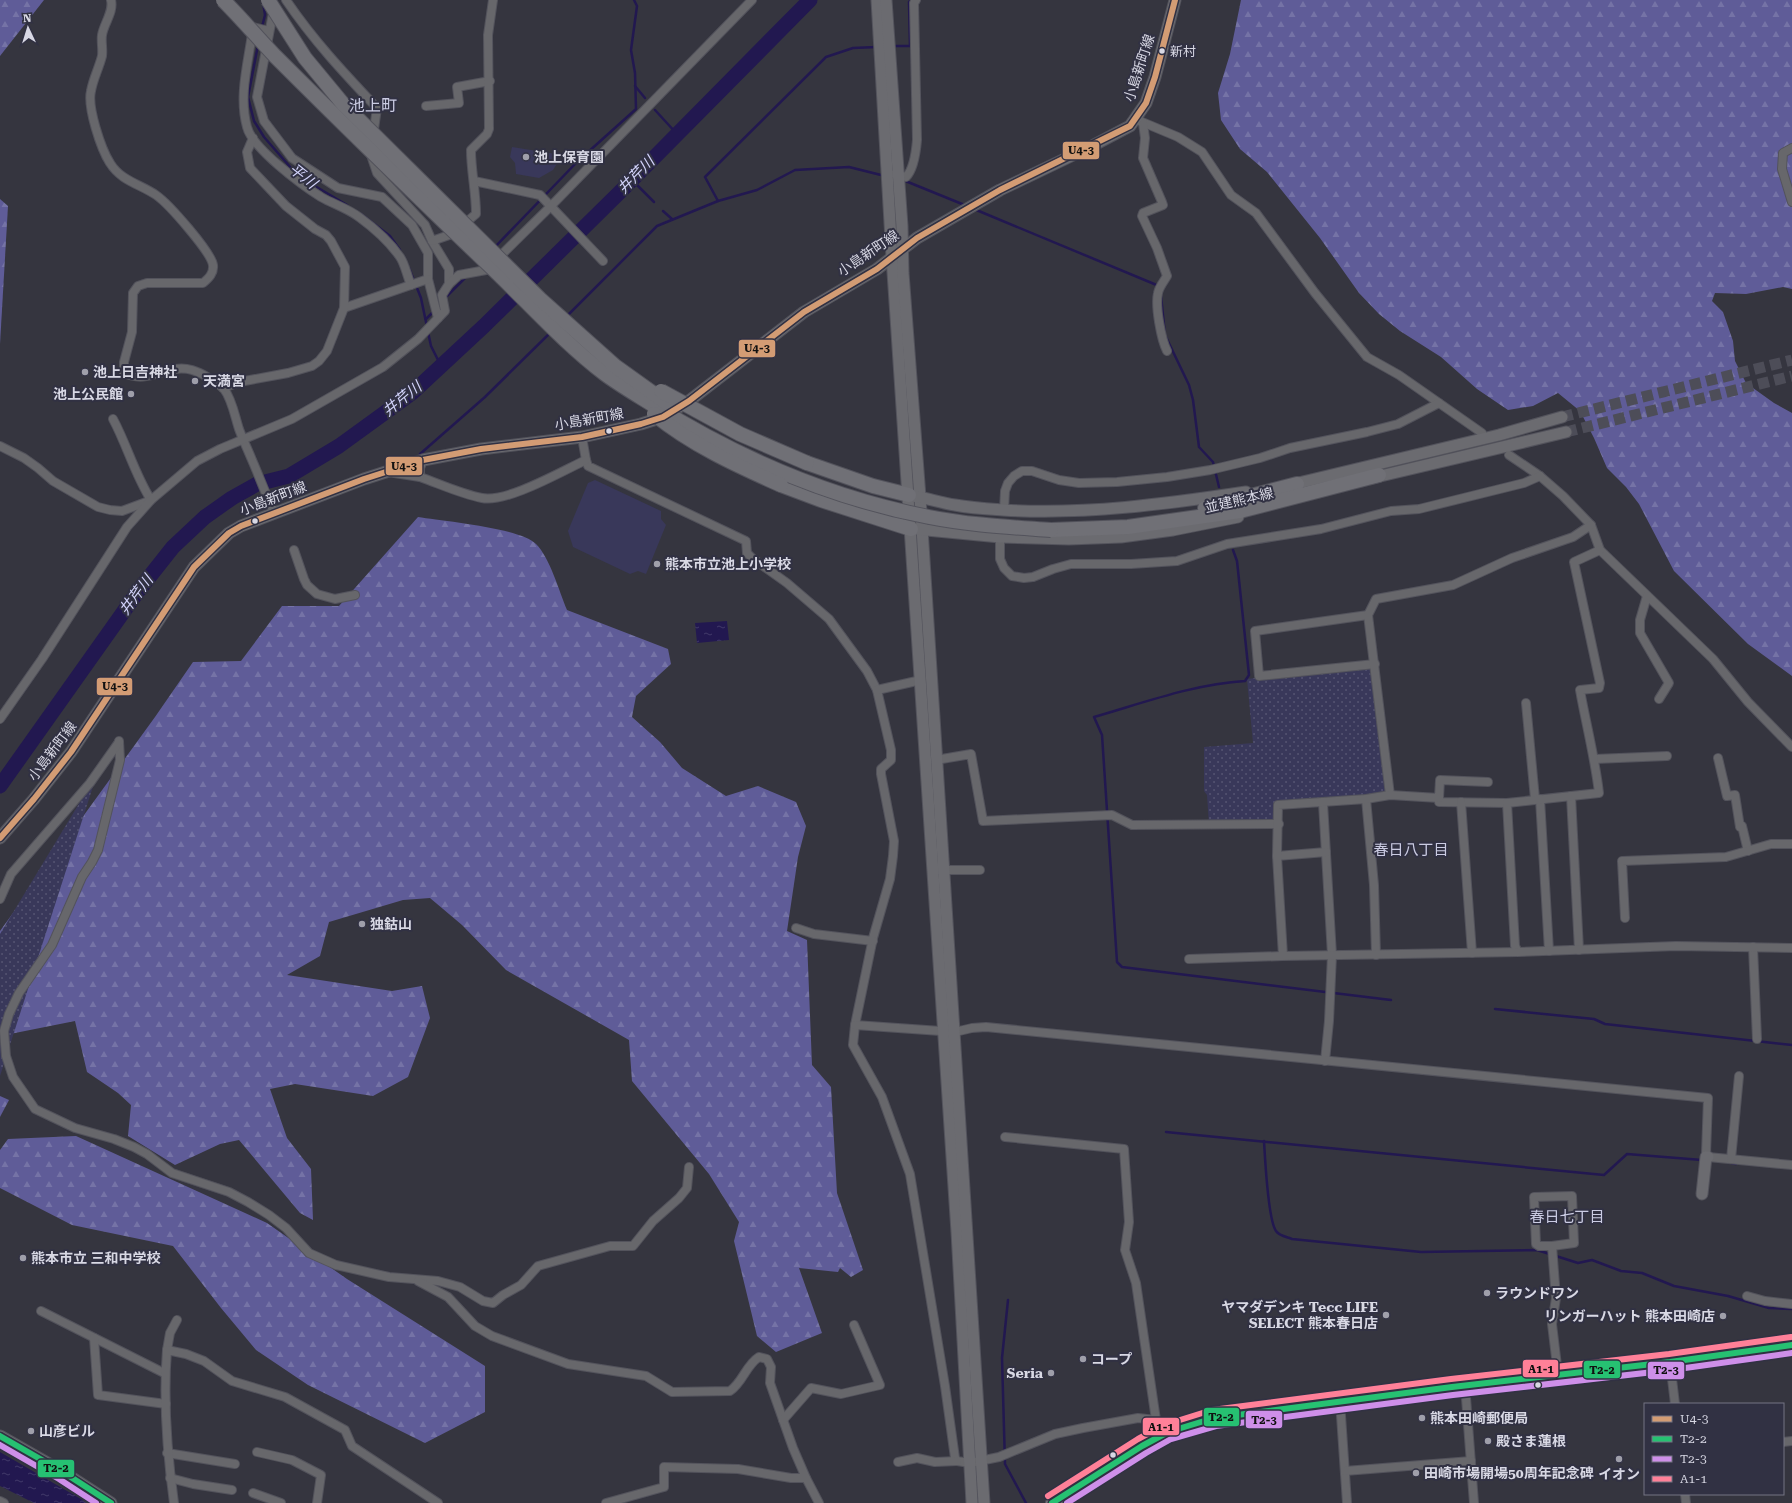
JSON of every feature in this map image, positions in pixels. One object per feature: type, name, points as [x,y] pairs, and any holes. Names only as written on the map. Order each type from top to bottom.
[{"type":"highway","points":[[223,0],[275,55],[572,345],[724,437],[759,454],[823,480],[877,496],[932,508],[1051,525],[1128,527],[1240,511],[1379,475]]},
{"type":"highway","points":[[268,0],[305,58],[344,104],[672,429],[711,452],[780,485],[820,500],[917,529]]},
{"type":"highway","points":[[611,370],[740,434],[807,464],[853,480],[915,496]]},
{"type":"highway","points":[[1051,525],[1092,520],[1164,515],[1242,499],[1297,484]]},
{"type":"main road","points":[[1052,1503],[1142,1446],[1168,1432],[1214,1418],[1465,1385],[1670,1362],[1792,1345]]},
{"type":"street","points":[[112,0],[111,9],[102,35],[102,54],[91,91],[90,103],[100,140],[109,162],[118,173],[156,195],[174,211],[208,256],[213,265],[212,273],[203,283],[147,284],[138,286],[133,293],[132,332],[124,362],[124,373],[131,376],[147,377],[156,375],[162,371],[179,368],[193,370],[223,388],[227,394],[273,511]]},
{"type":"street","points":[[272,0],[274,5],[258,97],[264,121],[292,158],[338,188],[382,197],[412,225],[428,253],[426,280],[433,297],[438,318]]},
{"type":"street","points":[[286,0],[304,26],[337,66],[377,108],[370,152],[377,173],[425,225],[432,241],[448,269],[449,284]]},
{"type":"street","points":[[432,241],[452,234],[476,214],[471,150],[487,134],[489,128],[490,81],[488,35],[493,0]]},
{"type":"street","points":[[0,719],[42,658],[127,527],[151,500],[196,461],[292,419],[334,396],[383,367],[422,335],[445,311],[442,295],[449,284],[459,275],[486,270],[551,207],[752,0]]},
{"type":"street","points":[[887,172],[906,177],[909,174],[916,152],[914,3],[916,0]]},
{"type":"street","name":"小島新町線","points":[[0,838],[34,799],[71,752],[194,567],[229,533],[273,511],[386,471],[423,460],[481,449],[582,437],[641,424],[663,416],[688,401],[804,312],[877,269],[917,238],[977,203],[1118,133],[1139,121],[1150,90],[1175,0]]},
{"type":"street","points":[[881,1],[899,175],[919,564],[936,760],[943,1030],[962,1232],[984,1503]]},
{"type":"street","points":[[881,1],[887,172],[892,257],[915,496]]},
{"type":"street","points":[[270,31],[253,27],[244,89],[243,107],[247,128],[264,151],[298,180],[321,197],[354,214],[382,236],[401,258],[412,285]]},
{"type":"street","points":[[426,106],[459,103],[457,87],[490,81]]},
{"type":"street","points":[[1139,121],[1145,138],[1144,158],[1162,202],[1162,205],[1143,213],[1142,216],[1157,248],[1167,276],[1158,291],[1157,298],[1161,335],[1167,351]]},
{"type":"street","points":[[1139,121],[1178,137],[1202,152],[1231,196],[1256,213],[1315,293],[1367,357],[1399,375],[1482,433]]},
{"type":"street","points":[[223,388],[239,382],[288,373],[312,366],[319,361],[327,351],[344,308],[345,267],[332,241],[326,235],[315,229],[291,211],[250,168],[247,152],[253,138]]},
{"type":"street","points":[[1792,148],[1783,153],[1782,169],[1792,202]]},
{"type":"street","points":[[474,181],[540,195],[603,260]]},
{"type":"street","points":[[344,308],[426,280]]},
{"type":"street","points":[[1004,510],[1005,491],[1008,483],[1014,476],[1022,472],[1032,471],[1059,480],[1079,483],[1117,482],[1167,477],[1210,470],[1260,458],[1290,448],[1398,424],[1439,403]]},
{"type":"street","name":"並建熊本線","points":[[915,496],[955,505],[1004,510],[1056,511],[1109,509],[1170,503],[1297,484],[1499,435],[1562,417]]},
{"type":"street","points":[[113,419],[125,441],[136,472],[151,500]]},
{"type":"street","name":"並建熊本線","points":[[917,529],[1000,537],[1069,539],[1121,537],[1173,530],[1258,514],[1379,475],[1566,432]]},
{"type":"street","points":[[582,437],[588,466],[746,541],[747,553],[752,558],[787,583],[829,619],[867,671],[877,690],[891,750],[891,760],[881,769],[881,774],[894,841],[890,879],[873,941],[855,1025],[853,1045],[882,1097],[910,1174],[946,1386],[955,1458],[957,1461]]},
{"type":"street","points":[[0,446],[24,458],[38,468],[53,482],[98,507],[122,511],[151,500]]},
{"type":"street","points":[[1509,454],[1540,476],[1563,496],[1591,525],[1600,550],[1713,659],[1748,702],[1792,747]]},
{"type":"street","points":[[420,477],[420,468],[423,460]]},
{"type":"street","points":[[386,471],[420,477],[483,498],[500,497],[535,484],[586,460]]},
{"type":"street","points":[[1000,537],[1000,559],[1004,568],[1012,576],[1024,578],[1034,577],[1053,568],[1071,564],[1132,564],[1177,561],[1228,544],[1321,529],[1391,511],[1419,509],[1524,483],[1540,476]]},
{"type":"street","points":[[1390,795],[1368,615],[1376,600],[1453,585],[1512,558],[1573,538],[1591,525]]},
{"type":"street","points":[[294,550],[307,585],[317,594],[335,599],[355,595]]},
{"type":"street","points":[[1488,782],[1440,780],[1439,802],[1507,803],[1599,793],[1595,760],[1580,690],[1599,688],[1600,682],[1574,562],[1600,550]]},
{"type":"street","points":[[919,564],[921,680],[938,870],[955,1032],[972,1503]]},
{"type":"street","points":[[1647,596],[1640,620],[1640,633],[1668,683],[1659,700]]},
{"type":"street","points":[[1368,615],[1255,631],[1259,676],[1374,664]]},
{"type":"street","points":[[877,690],[921,680]]},
{"type":"street","points":[[1526,703],[1537,799],[1549,951]]},
{"type":"street","points":[[0,899],[11,874],[90,783],[120,741],[120,760],[98,850],[82,877],[52,944],[18,993],[9,1014],[4,1032],[6,1056],[13,1078],[35,1109],[76,1128],[114,1139],[134,1147],[147,1154],[172,1173],[229,1192],[269,1215],[286,1228],[309,1253],[336,1266],[389,1277],[438,1281],[460,1287],[482,1301],[493,1303],[521,1285],[538,1266],[610,1246],[633,1246],[653,1221],[687,1188],[689,1167]]},
{"type":"street","points":[[936,760],[971,754],[983,821],[1112,815],[1132,825],[1279,824]]},
{"type":"street","points":[[1595,760],[1667,756]]},
{"type":"street","points":[[1718,758],[1727,796],[1736,795],[1740,826],[1742,826],[1748,851]]},
{"type":"street","points":[[1282,956],[1277,856],[1279,824],[1278,805],[1323,803],[1390,795],[1439,798]]},
{"type":"street","points":[[1571,796],[1579,950]]},
{"type":"street","points":[[1366,799],[1374,885],[1376,955]]},
{"type":"street","points":[[1461,802],[1472,953]]},
{"type":"street","points":[[1323,803],[1332,956],[1329,1021],[1325,1061]]},
{"type":"street","points":[[1507,803],[1511,895],[1515,946],[1518,952]]},
{"type":"street","points":[[1625,918],[1622,861],[1709,859],[1726,857],[1771,844],[1792,844]]},
{"type":"street","points":[[1277,856],[1326,852]]},
{"type":"street","points":[[938,870],[980,870]]},
{"type":"street","points":[[796,928],[814,934],[873,941]]},
{"type":"street","points":[[1188,959],[1518,952],[1676,946],[1792,948]]},
{"type":"street","points":[[1753,947],[1757,1039]]},
{"type":"street","points":[[855,1025],[955,1032],[972,1028],[986,1027],[1708,1098],[1706,1154],[1708,1157]]},
{"type":"street","points":[[1731,1159],[1739,1076]]},
{"type":"street","points":[[1005,1137],[1124,1149],[1129,1222],[1125,1250],[1136,1283],[1156,1420],[1168,1432]]},
{"type":"street","points":[[1702,1194],[1706,1157],[1708,1157]]},
{"type":"street","points":[[1708,1157],[1792,1165]]},
{"type":"street","points":[[1572,1196],[1574,1243],[1552,1246],[1539,1246],[1536,1244],[1534,1197],[1572,1196]]},
{"type":"street","points":[[1552,1246],[1556,1298],[1552,1324],[1558,1374]]},
{"type":"street","points":[[414,1279],[448,1297],[475,1326],[492,1336],[568,1364],[646,1376],[672,1392],[730,1391],[736,1387],[752,1361],[759,1357],[767,1359],[771,1367],[770,1383],[783,1420],[806,1478],[819,1503]]},
{"type":"street","points":[[1747,1296],[1765,1301],[1792,1304]]},
{"type":"street","points":[[41,1311],[164,1373]]},
{"type":"street","points":[[174,1503],[167,1453],[164,1373],[170,1333],[177,1320]]},
{"type":"street","points":[[783,1420],[811,1388],[841,1394],[880,1385],[854,1325]]},
{"type":"street","points":[[94,1338],[98,1395],[166,1404]]},
{"type":"street","points":[[167,1350],[186,1354],[204,1361],[232,1381],[285,1397],[330,1420],[345,1430],[352,1446],[438,1503]]},
{"type":"street","points":[[1670,1362],[1675,1403]]},
{"type":"street","points":[[1465,1385],[1474,1503]]},
{"type":"street","points":[[1340,1401],[1347,1503]]},
{"type":"street","points":[[898,1462],[918,1458],[935,1462],[981,1461],[999,1458],[1055,1434],[1138,1418],[1156,1420]]},
{"type":"street","points":[[0,1436],[62,1472],[111,1503]]},
{"type":"street","points":[[257,1452],[292,1460],[321,1475],[317,1503]]},
{"type":"street","points":[[167,1453],[235,1464]]},
{"type":"street","points":[[1345,1471],[1471,1461]]},
{"type":"street","points":[[606,1503],[664,1487],[664,1467],[738,1469],[791,1478],[806,1478]]},
{"type":"street","points":[[170,1478],[193,1484],[232,1490]]},
{"type":"street","points":[[253,1493],[281,1503]]},
{"type":"street","points":[[0,1501],[4,1503]]},
{"type":"green space","points":[[0,0],[44,0],[0,56]]},
{"type":"green space","points":[[1241,0],[1792,0],[1792,289],[1783,287],[1746,294],[1715,293],[1712,301],[1723,312],[1733,341],[1735,361],[1746,383],[1774,403],[1792,413],[1792,676],[1748,644],[1674,571],[1639,504],[1626,487],[1607,468],[1580,411],[1558,393],[1533,406],[1508,410],[1477,389],[1441,357],[1400,331],[1379,314],[1359,293],[1320,238],[1267,172],[1240,149],[1221,120],[1218,93],[1230,54]]},
{"type":"green space","points":[[0,199],[8,206],[0,344]]},
{"type":"green space","points":[[418,517],[498,529],[527,538],[536,544],[550,566],[567,610],[668,649],[671,664],[636,696],[632,717],[660,742],[682,768],[726,796],[758,786],[796,802],[806,826],[798,857],[787,931],[807,940],[812,1065],[831,1087],[837,1193],[863,1270],[851,1277],[840,1268],[838,1272],[799,1268],[822,1333],[776,1352],[757,1336],[734,1241],[739,1222],[709,1174],[632,1081],[629,1040],[506,970],[462,925],[430,898],[403,900],[329,922],[320,956],[287,975],[392,991],[422,986],[430,1018],[408,1077],[373,1096],[295,1084],[270,1089],[287,1138],[311,1169],[313,1220],[300,1213],[239,1140],[220,1144],[175,1165],[128,1136],[131,1105],[118,1093],[87,1072],[75,1021],[0,1036],[0,931],[193,662],[241,661],[282,606],[339,606]]},
{"type":"green space","points":[[0,1096],[9,1100],[0,1117]]},
{"type":"green space","points":[[76,1136],[267,1223],[347,1279],[485,1366],[485,1412],[425,1443],[308,1385],[256,1350],[173,1246],[72,1225],[0,1188],[0,1150],[8,1139]]},
{"type":"shaded area","points":[[512,147],[556,154],[558,162],[553,170],[539,178],[516,174],[515,163],[510,157]]},
{"type":"shaded area","points":[[595,480],[661,511],[661,519],[666,525],[646,574],[638,571],[630,574],[573,547],[568,531],[588,483]]},
{"type":"shaded area","points":[[1375,664],[1390,795],[1278,805],[1279,824],[1209,824],[1207,795],[1204,791],[1204,747],[1253,743],[1247,679]]},
{"type":"shaded area","points":[[97,774],[0,1076],[0,934]]},
{"type":"water","points":[[727,621],[729,640],[697,643],[695,623]]},
{"type":"water","points":[[0,1452],[86,1503],[34,1503],[0,1486]]},
{"type":"waterway","points":[[494,248],[577,162],[636,109],[635,73],[631,50],[637,6],[634,0]]},
{"type":"waterway","name":"井芹川","points":[[0,786],[139,590],[173,547],[205,517],[232,498],[257,484],[289,476],[339,446],[412,393],[484,326],[623,189],[810,0]]},
{"type":"waterway","points":[[892,46],[910,46],[909,2],[911,0]]},
{"type":"waterway","name":"平川","points":[[262,27],[265,15],[263,2]]},
{"type":"waterway","name":"平川","points":[[258,45],[248,97],[254,121],[264,137],[298,176],[347,205]]},
{"type":"waterway","points":[[718,201],[705,177],[826,57],[853,48],[877,47]]},
{"type":"waterway","points":[[635,86],[645,98]]},
{"type":"waterway","points":[[655,110],[677,134]]},
{"type":"waterway","points":[[566,317],[657,226],[718,201],[757,190],[795,170],[849,167],[885,176]]},
{"type":"waterway","points":[[632,180],[654,202]]},
{"type":"waterway","points":[[903,180],[967,206]]},
{"type":"waterway","points":[[974,209],[1159,286]]},
{"type":"waterway","points":[[663,211],[672,219]]},
{"type":"waterway","name":"平川","points":[[361,214],[390,236],[400,250]]},
{"type":"waterway","name":"平川","points":[[409,268],[421,298],[427,327]]},
{"type":"waterway","points":[[445,298],[467,276]]},
{"type":"waterway","points":[[1161,296],[1165,335],[1189,385],[1193,400],[1199,447],[1213,462],[1219,487]]},
{"type":"waterway","points":[[426,319],[434,311]]},
{"type":"waterway","points":[[428,332],[431,346],[441,366]]},
{"type":"waterway","points":[[419,458],[420,454],[485,397],[551,332]]},
{"type":"waterway","points":[[1233,550],[1237,561],[1249,675],[1245,681],[1188,690],[1094,717],[1102,735],[1117,962],[1122,967],[1391,1000]]},
{"type":"waterway","points":[[1495,1009],[1594,1019],[1605,1024],[1792,1045]]},
{"type":"waterway","points":[[1166,1132],[1604,1175],[1627,1154],[1702,1160]]},
{"type":"waterway","points":[[1264,1141],[1267,1188],[1273,1225],[1279,1234],[1292,1239],[1421,1252],[1537,1250],[1578,1263],[1592,1260],[1621,1271],[1642,1273],[1674,1286],[1728,1296],[1769,1308],[1792,1309]]},
{"type":"waterway","points":[[1731,1163],[1736,1164]]},
{"type":"waterway","points":[[1008,1300],[1002,1358],[1005,1464],[1026,1503]]},
{"type":"tunnel","points":[[1562,417],[1792,360]]},
{"type":"tunnel","points":[[1566,432],[1792,376]]},
{"type":"transit line","name":"U4-3","points":[[0,838],[34,799],[71,752],[194,567],[229,533],[241,526],[364,479],[423,460],[481,449],[582,437],[641,424],[663,417],[689,401],[804,312],[877,269],[917,238],[1000,190],[1130,126],[1146,103],[1155,77],[1175,0]]},
{"type":"transit line","name":"A1-1","points":[[1048,1496],[1138,1439],[1164,1425],[1212,1410],[1451,1379],[1669,1354],[1791,1337]]},
{"type":"transit line","name":"T2-2","points":[[1052,1503],[1142,1446],[1168,1432],[1214,1418],[1452,1387],[1670,1362],[1792,1345]]},
{"type":"transit line","name":"T2-3","points":[[1067,1503],[1171,1439],[1216,1426],[1453,1395],[1671,1370],[1792,1353]]},
{"type":"transit line","name":"T2-2","points":[[0,1436],[63,1472],[111,1503]]},
{"type":"transit line","name":"T2-3","points":[[0,1445],[59,1479],[96,1503]]},
{"type":"place","name":"新村","points":[[1162,51]]},
{"type":"place","name":"池上保育園","points":[[526,157]]},
{"type":"place","name":"池上日吉神社","points":[[85,372]]},
{"type":"place","name":"天満宮","points":[[195,381]]},
{"type":"place","name":"池上公民館","points":[[131,394]]},
{"type":"place","name":"熊本市立池上小学校","points":[[657,564]]},
{"type":"place","name":"独鈷山","points":[[362,924]]},
{"type":"place","name":"熊本市立 三和中学校","points":[[23,1258]]},
{"type":"place","name":"ラウンドワン","points":[[1487,1293]]},
{"type":"place","name":"ヤマダデンキ Tecc LIFE SELECT 熊本春日店","points":[[1386,1315]]},
{"type":"place","name":"リンガーハット 熊本田崎店","points":[[1723,1316]]},
{"type":"place","name":"コープ","points":[[1083,1359]]},
{"type":"place","name":"Seria","points":[[1051,1373]]},
{"type":"place","name":"熊本田崎郵便局","points":[[1422,1418]]},
{"type":"place","name":"山彦ビル","points":[[31,1431]]},
{"type":"place","name":"殿さま蓮根","points":[[1488,1441]]},
{"type":"place","name":"イオン","points":[[1619,1459]]},
{"type":"place","name":"田崎市場開場50周年記念碑","points":[[1416,1473]]},
{"type":"district","name":"池上町","points":[[373,105]]},
{"type":"district","name":"春日八丁目","points":[[1411,850]]},
{"type":"district","name":"春日七丁目","points":[[1567,1217]]}]
